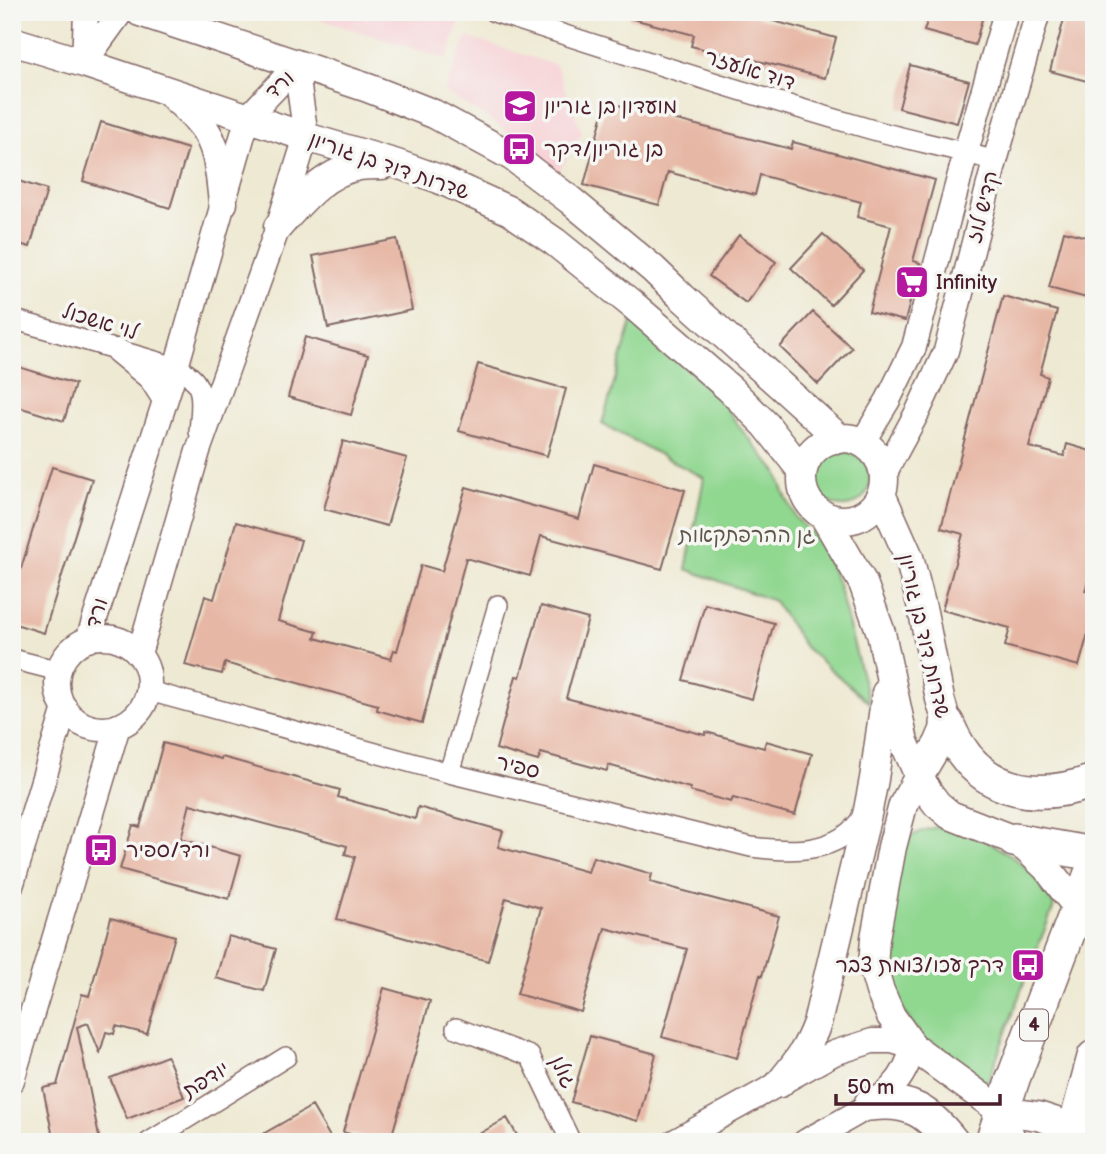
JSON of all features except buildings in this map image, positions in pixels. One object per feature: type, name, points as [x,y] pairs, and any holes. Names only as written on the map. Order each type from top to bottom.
[{"type":"highway","points":[[947,723],[954,739],[971,762],[1003,786],[1022,790],[1046,790],[1075,787],[1094,781]]},
{"type":"highway","points":[[1014,840],[1094,854]]},
{"type":"highway","name":"4","points":[[996,1126],[1094,865]]},
{"type":"highway","points":[[1080,1135],[1094,1057]]},
{"type":"highway","points":[[870,1104],[889,1102],[907,1105],[931,1119],[952,1142]]},
{"type":"main road","points":[[140,12],[176,20],[435,114],[513,157],[653,269],[682,297],[851,441],[870,449],[877,456],[882,484],[874,506],[864,515],[837,520],[824,516],[806,498],[802,471],[807,459],[827,442],[851,441]]},
{"type":"main road","name":"שדרות דוד בן גוריון","points":[[12,41],[397,164],[439,179],[510,211],[555,242],[633,305],[730,389],[766,425],[802,471]]},
{"type":"main road","points":[[169,92],[202,124],[210,137],[216,153],[223,203]]},
{"type":"main road","points":[[278,227],[313,189],[327,179],[359,166],[397,164]]},
{"type":"main road","name":"שדרות דוד בן גוריון","points":[[882,484],[909,557],[947,723],[904,806],[892,847],[875,938],[873,967],[880,991],[891,1016],[913,1047],[996,1126],[1038,1116],[1080,1135]]},
{"type":"main road","name":"שדרות דוד בן גוריון","points":[[824,516],[863,583],[881,633],[904,741],[928,792],[950,815],[1014,840],[1027,849],[1046,867],[1078,908]]},
{"type":"main road","points":[[780,1083],[809,1045],[817,1023],[868,810],[886,703],[887,666]]},
{"type":"main road","points":[[892,847],[896,839],[915,824],[950,815]]},
{"type":"street","points":[[84,63],[86,12]]},
{"type":"street","points":[[84,63],[121,12]]},
{"type":"street","name":"דוד אלעזר","points":[[494,12],[859,127],[995,161]]},
{"type":"street","name":"קדיש לוז","points":[[851,441],[888,400],[914,347],[1006,12]]},
{"type":"street","name":"קדיש לוז","points":[[882,484],[946,351],[995,161],[1038,12]]},
{"type":"street","name":"ורד","points":[[88,640],[176,367],[248,117],[296,65]]},
{"type":"street","name":"ורד","points":[[139,654],[198,451],[278,227],[306,137],[296,65]]},
{"type":"street","name":"לוי אשכול","points":[[12,319],[176,367]]},
{"type":"street","points":[[118,351],[151,378],[165,400]]},
{"type":"street","points":[[176,367],[194,379],[201,391],[198,451]]},
{"type":"street","points":[[449,773],[498,605]]},
{"type":"street","points":[[102,637],[116,639],[139,654],[146,665],[149,691],[145,703],[129,721],[103,729],[88,726],[75,719],[65,708],[57,684],[59,671],[69,652],[78,645],[102,637]]},
{"type":"street","points":[[12,659],[59,671]]},
{"type":"street","name":"ספיר","points":[[149,691],[449,773],[751,848],[780,851],[808,849],[831,843],[847,835],[868,810]]},
{"type":"street","points":[[12,883],[65,708]]},
{"type":"street","points":[[12,1080],[118,726]]},
{"type":"street","name":"גולן","points":[[456,1028],[530,1056],[571,1142]]},
{"type":"street","points":[[680,1139],[834,1053],[872,1041],[891,1041],[913,1047],[909,1062],[892,1088],[805,1142]]},
{"type":"street","name":"יודפת","points":[[149,1142],[286,1057]]},
{"type":"street","name":"שדרות דוד בן גוריון","points":[[996,1126],[1015,1142]]},
{"type":"street","points":[[680,1139],[705,1132],[722,1142]]},
{"type":"shaded area","points":[[296,12],[462,12],[447,59]]},
{"type":"shaded area","name":"מועדון בן גוריון","points":[[467,37],[556,65],[582,133],[559,172],[491,120],[444,92]]},
{"type":"green space","name":"גן ההרפתקאות","points":[[633,318],[719,398],[777,472],[796,518],[819,541],[838,584],[869,703],[805,647],[774,601],[686,569],[704,478],[602,424]]},
{"type":"green space","points":[[843,452],[862,460],[870,479],[862,498],[843,506],[824,498],[816,479],[824,460]]},
{"type":"green space","points":[[956,825],[1013,857],[1037,878],[1054,906],[986,1087],[926,1043],[891,995],[881,942],[904,841],[929,829]]},
{"type":"place","name":"מועדון בן גוריון","points":[[520,106]]},
{"type":"place","name":"בן גוריון/דקר","points":[[519,149]]},
{"type":"place","name":"Infinity","points":[[912,282]]},
{"type":"place","name":"ורד/ספיר","points":[[101,850]]},
{"type":"place","name":"דרך עכו/צומת צבר","points":[[1028,965]]}]
